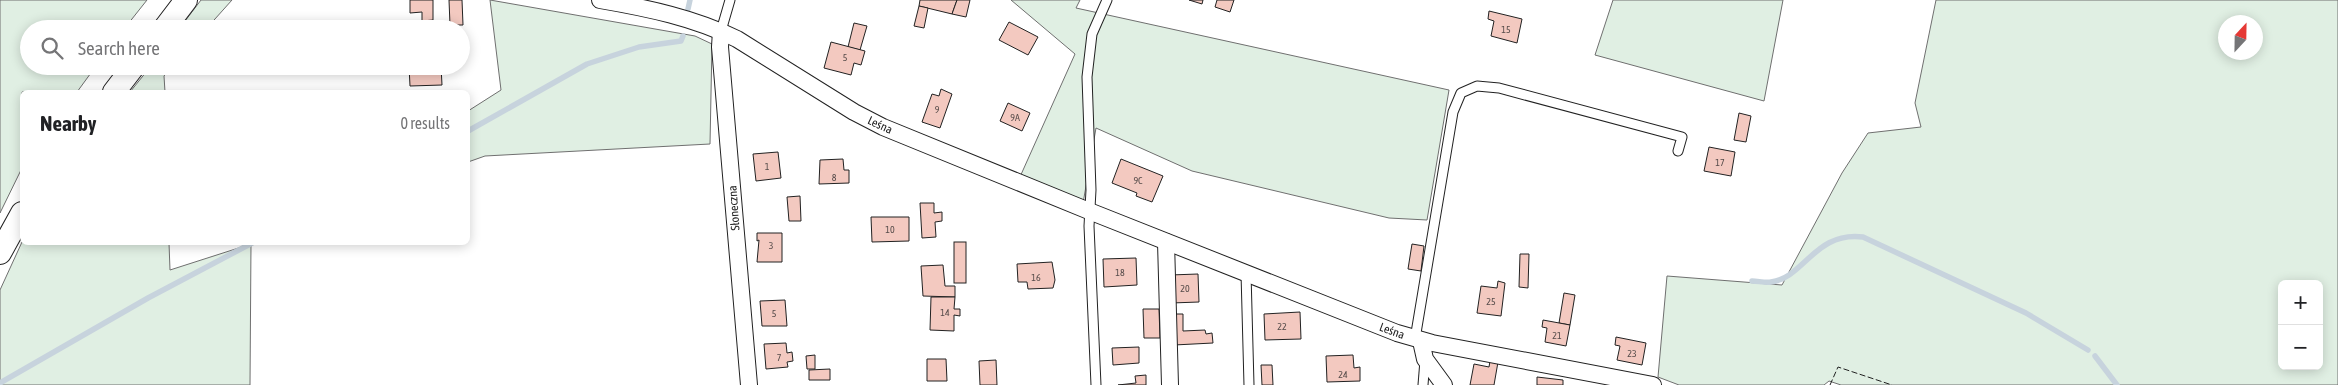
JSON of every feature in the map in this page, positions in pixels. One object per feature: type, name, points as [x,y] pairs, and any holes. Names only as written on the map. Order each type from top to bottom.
[{"type":"main road","points":[[171,20],[186,0]]},
{"type":"main road","points":[[116,90],[127,75]]},
{"type":"main road","points":[[0,253],[20,217]]},
{"type":"street","name":"Leśna","points":[[600,0],[661,12],[721,31],[866,119],[1166,242],[1418,340],[1629,383],[1653,385]]},
{"type":"street","name":"Słoneczna","points":[[721,31],[720,47],[749,385]]},
{"type":"street","points":[[1166,242],[1170,385]]},
{"type":"street","points":[[1418,340],[1425,359],[1444,385]]},
{"type":"lane","points":[[721,31],[730,0]]},
{"type":"lane","points":[[1096,385],[1087,114],[1089,57],[1092,34],[1107,0]]},
{"type":"lane","points":[[1418,340],[1453,112],[1461,93],[1477,86],[1499,88],[1682,137],[1678,151]]},
{"type":"lane","points":[[1246,274],[1249,385]]},
{"type":"lane","points":[[1423,385],[1425,359]]},
{"type":"green space","points":[[0,0],[147,0],[131,20],[20,20],[20,75],[89,75],[78,90],[20,90],[20,172],[0,213]]},
{"type":"green space","points":[[201,0],[232,0],[214,20],[186,20]]},
{"type":"green space","points":[[490,0],[695,36],[712,44],[710,144],[485,156],[470,161],[470,110],[501,90]]},
{"type":"green space","points":[[1011,0],[1080,0],[1076,8],[1449,90],[1427,220],[1389,218],[1192,171],[1096,128],[1081,215],[1015,188],[1075,54]]},
{"type":"green space","points":[[1613,0],[1783,0],[1764,101],[1595,55]]},
{"type":"green space","points":[[1936,0],[2338,0],[2338,385],[1841,385],[1829,381],[1824,385],[1679,385],[1658,377],[1667,276],[1782,285],[1842,173],[1868,133],[1921,127],[1915,103]]},
{"type":"green space","points":[[144,75],[165,75],[165,90],[132,90]]},
{"type":"green space","points":[[21,245],[169,245],[170,270],[251,245],[250,385],[0,385],[0,290]]},
{"type":"building","points":[[410,0],[433,0],[433,20],[422,20],[422,12],[410,13]]},
{"type":"building","points":[[449,0],[462,0],[463,20],[450,20]]},
{"type":"building","points":[[920,0],[957,0],[952,14],[919,6]]},
{"type":"building","points":[[957,0],[970,0],[966,17],[952,14]]},
{"type":"building","points":[[1189,0],[1203,0],[1202,4]]},
{"type":"building","points":[[1217,0],[1234,0],[1230,12],[1215,7]]},
{"type":"building","points":[[919,6],[928,8],[924,28],[914,26]]},
{"type":"building","points":[[1489,11],[1522,19],[1517,43],[1491,36],[1494,21],[1488,19]]},
{"type":"building","points":[[1009,22],[1038,37],[1028,55],[999,40]]},
{"type":"building","points":[[854,23],[867,26],[860,50],[848,47]]},
{"type":"building","points":[[831,42],[865,51],[861,65],[854,63],[851,75],[824,68]]},
{"type":"building","points":[[409,75],[441,75],[442,85],[410,86]]},
{"type":"building","points":[[941,89],[952,94],[940,128],[922,122],[932,94],[939,96]]},
{"type":"building","points":[[1008,103],[1030,113],[1022,131],[1000,121]]},
{"type":"building","points":[[1739,113],[1751,116],[1746,142],[1734,140]]},
{"type":"building","points":[[1709,147],[1735,152],[1731,176],[1704,171]]},
{"type":"building","points":[[778,152],[781,178],[756,181],[753,154]]},
{"type":"building","points":[[843,159],[844,170],[849,170],[849,183],[819,184],[820,160]]},
{"type":"building","points":[[1121,159],[1163,176],[1152,202],[1136,196],[1137,193],[1112,183]]},
{"type":"building","points":[[800,196],[801,221],[789,221],[787,197]]},
{"type":"building","points":[[920,203],[934,203],[934,213],[942,212],[942,221],[935,222],[936,237],[922,238]]},
{"type":"building","points":[[871,217],[909,217],[909,241],[872,242]]},
{"type":"building","points":[[757,233],[782,233],[782,262],[757,262],[759,240],[757,241]]},
{"type":"building","points":[[954,242],[966,242],[966,283],[954,283]]},
{"type":"building","points":[[1412,244],[1424,246],[1421,271],[1408,269]]},
{"type":"building","points":[[1520,254],[1529,254],[1528,288],[1519,287]]},
{"type":"building","points":[[1136,258],[1137,285],[1104,287],[1103,259]]},
{"type":"building","points":[[1052,262],[1055,280],[1053,288],[1028,289],[1027,282],[1018,282],[1017,264]]},
{"type":"building","points":[[943,265],[945,286],[955,286],[955,297],[923,296],[921,266]]},
{"type":"building","points":[[1198,274],[1199,302],[1171,303],[1170,275]]},
{"type":"building","points":[[1498,281],[1505,283],[1501,316],[1477,313],[1481,286],[1497,288]]},
{"type":"building","points":[[1564,293],[1575,295],[1570,325],[1559,323]]},
{"type":"building","points":[[931,297],[955,297],[954,309],[960,309],[960,316],[954,315],[954,331],[930,330]]},
{"type":"building","points":[[785,300],[787,326],[762,326],[760,301]]},
{"type":"building","points":[[1143,309],[1159,309],[1160,338],[1144,338]]},
{"type":"building","points":[[1300,312],[1301,339],[1265,340],[1264,314]]},
{"type":"building","points":[[1173,314],[1183,314],[1183,331],[1205,330],[1206,334],[1212,333],[1213,343],[1174,345]]},
{"type":"building","points":[[1543,320],[1570,325],[1566,346],[1545,342],[1547,328],[1542,327]]},
{"type":"building","points":[[1616,337],[1646,343],[1642,365],[1617,360],[1620,346],[1615,345]]},
{"type":"building","points":[[786,343],[787,353],[792,352],[793,361],[787,362],[788,367],[766,369],[764,344]]},
{"type":"building","points":[[1139,347],[1139,363],[1113,365],[1112,348]]},
{"type":"building","points":[[815,355],[815,369],[807,369],[806,356]]},
{"type":"building","points":[[1353,355],[1354,368],[1360,367],[1360,381],[1327,382],[1326,356]]},
{"type":"building","points":[[927,359],[946,359],[947,381],[927,381]]},
{"type":"building","points":[[996,360],[997,385],[980,385],[979,361]]},
{"type":"building","points":[[1490,361],[1498,362],[1494,385],[1470,385],[1474,364],[1489,367]]},
{"type":"building","points":[[1261,365],[1272,365],[1273,385],[1262,385]]},
{"type":"building","points":[[830,369],[830,380],[809,380],[809,370]]},
{"type":"building","points":[[1146,375],[1146,385],[1118,385],[1136,383],[1135,376]]},
{"type":"building","points":[[1537,377],[1563,380],[1563,385],[1537,385]]},
{"type":"waterway","points":[[688,9],[690,0]]},
{"type":"waterway","points":[[470,130],[587,64],[639,47],[681,41],[683,36]]},
{"type":"waterway","points":[[1752,281],[1769,282],[1782,279],[1821,248],[1833,241],[1847,237],[1863,237],[2026,313],[2088,350]]},
{"type":"waterway","points":[[0,383],[148,298],[248,245]]},
{"type":"waterway","points":[[2095,356],[2117,385]]},
{"type":"fence","points":[[1830,385],[1838,367],[1892,385]]}]
